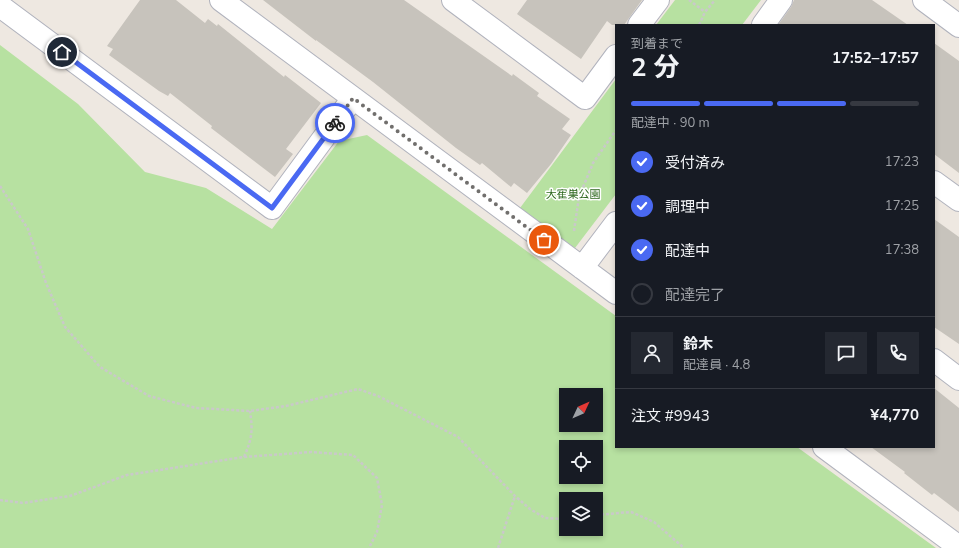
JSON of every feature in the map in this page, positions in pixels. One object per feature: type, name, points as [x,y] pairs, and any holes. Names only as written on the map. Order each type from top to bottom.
[{"type":"street","points":[[221,0],[615,292]]},
{"type":"street","points":[[453,0],[585,98],[615,57]]},
{"type":"street","points":[[640,24],[658,0]]},
{"type":"street","points":[[763,24],[781,0]]},
{"type":"street","points":[[924,0],[959,26]]},
{"type":"street","points":[[0,6],[272,208],[353,98]]},
{"type":"street","points":[[935,183],[959,200]]},
{"type":"street","points":[[582,268],[615,224]]},
{"type":"street","points":[[935,361],[959,379]]},
{"type":"street","points":[[825,448],[959,547]]},
{"type":"path","points":[[689,0],[706,12]]},
{"type":"path","points":[[700,24],[715,0]]},
{"type":"path","points":[[582,268],[574,228],[579,197],[593,163],[615,131]]},
{"type":"path","points":[[0,186],[28,229],[46,283],[64,327],[100,367],[149,396],[196,408],[250,411],[286,406],[358,390],[378,396],[458,438],[515,496],[530,509],[545,518],[559,518]]},
{"type":"path","points":[[244,457],[249,446],[253,430],[250,411]]},
{"type":"path","points":[[0,500],[22,503],[70,496],[127,475],[244,457],[311,452],[353,455],[377,478],[382,505],[377,532],[369,548]]},
{"type":"path","points":[[498,548],[515,496]]},
{"type":"path","points":[[603,515],[632,512],[654,522],[684,548]]},
{"type":"green space","points":[[675,0],[761,0],[743,24],[657,24]]},
{"type":"green space","points":[[0,45],[78,104],[145,172],[206,188],[272,229],[339,141],[367,135],[615,315],[615,448],[798,448],[936,548],[0,548]]},
{"type":"green space","name":"大寉巣公園","points":[[615,80],[615,195],[575,248],[520,208]]},
{"type":"building","points":[[140,0],[176,0],[205,23],[208,19],[217,26],[218,24],[284,77],[285,75],[321,103],[286,149],[293,154],[275,177],[211,128],[212,126],[170,93],[168,96],[159,91],[109,55],[113,49],[107,46]]},
{"type":"building","points":[[263,0],[404,0],[512,76],[513,74],[539,93],[537,96],[570,119],[562,129],[571,135],[551,164],[527,193],[514,183],[511,187],[482,163],[480,165],[456,148],[373,82]]},
{"type":"building","points":[[527,0],[642,0],[625,24],[612,25],[607,21],[581,59],[517,14]]},
{"type":"building","points":[[794,0],[872,0],[907,24],[779,24],[791,7]]},
{"type":"building","points":[[935,44],[959,61],[959,173],[935,155]]},
{"type":"building","points":[[935,220],[959,237],[959,344],[935,328]]},
{"type":"building","points":[[935,389],[959,408],[959,512],[934,493],[932,495],[904,473],[905,472],[872,448],[935,448]]},
{"type":"way so far","points":[[335,123],[353,98],[544,240]]},
{"type":"route","points":[[62,52],[272,208],[335,123]]}]
